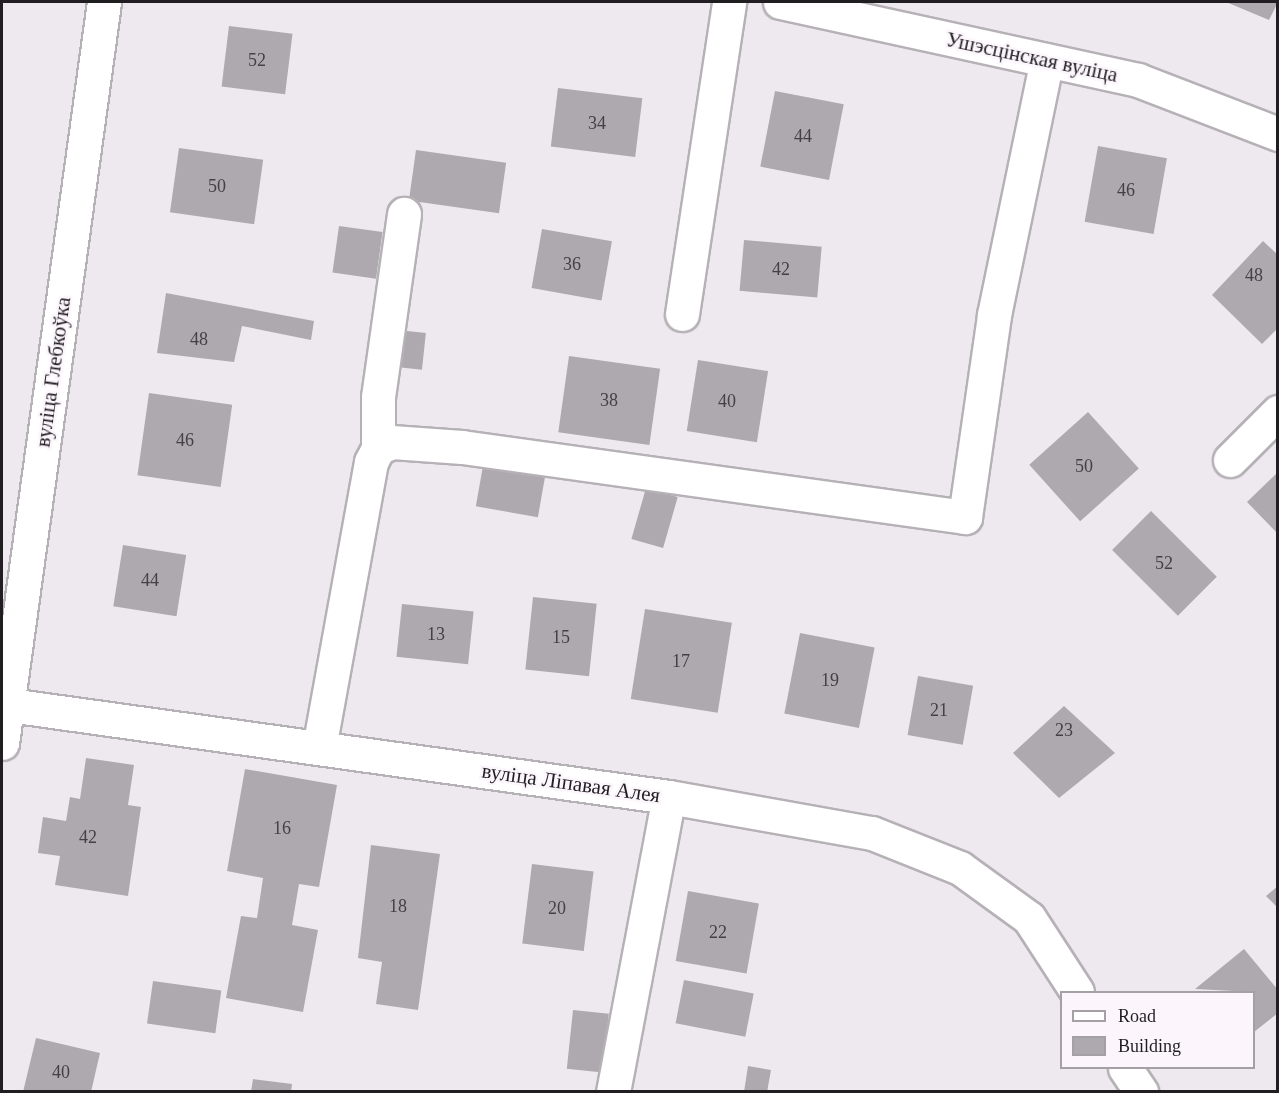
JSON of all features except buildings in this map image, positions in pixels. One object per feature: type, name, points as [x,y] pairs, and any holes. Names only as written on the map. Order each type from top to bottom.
[{"type":"street","name":"вуліца Глебкоўка","points":[[2,743],[5,704],[104,2]]},
{"type":"street","points":[[682,314],[729,2]]},
{"type":"street","name":"Ушэсцінская вуліца","points":[[780,2],[1138,80],[1278,134]]},
{"type":"street","points":[[378,448],[392,442],[462,447],[965,517],[994,315],[1047,60]]},
{"type":"street","points":[[319,748],[378,448],[378,397],[404,214]]},
{"type":"street","points":[[1230,460],[1278,412]]},
{"type":"street","name":"вуліца Ліпавая Алея","points":[[5,704],[669,797],[872,832],[920,848],[960,868],[1029,918],[1076,991]]},
{"type":"street","points":[[613,1092],[669,797]]},
{"type":"street","points":[[1126,1069],[1141,1092]]}]
